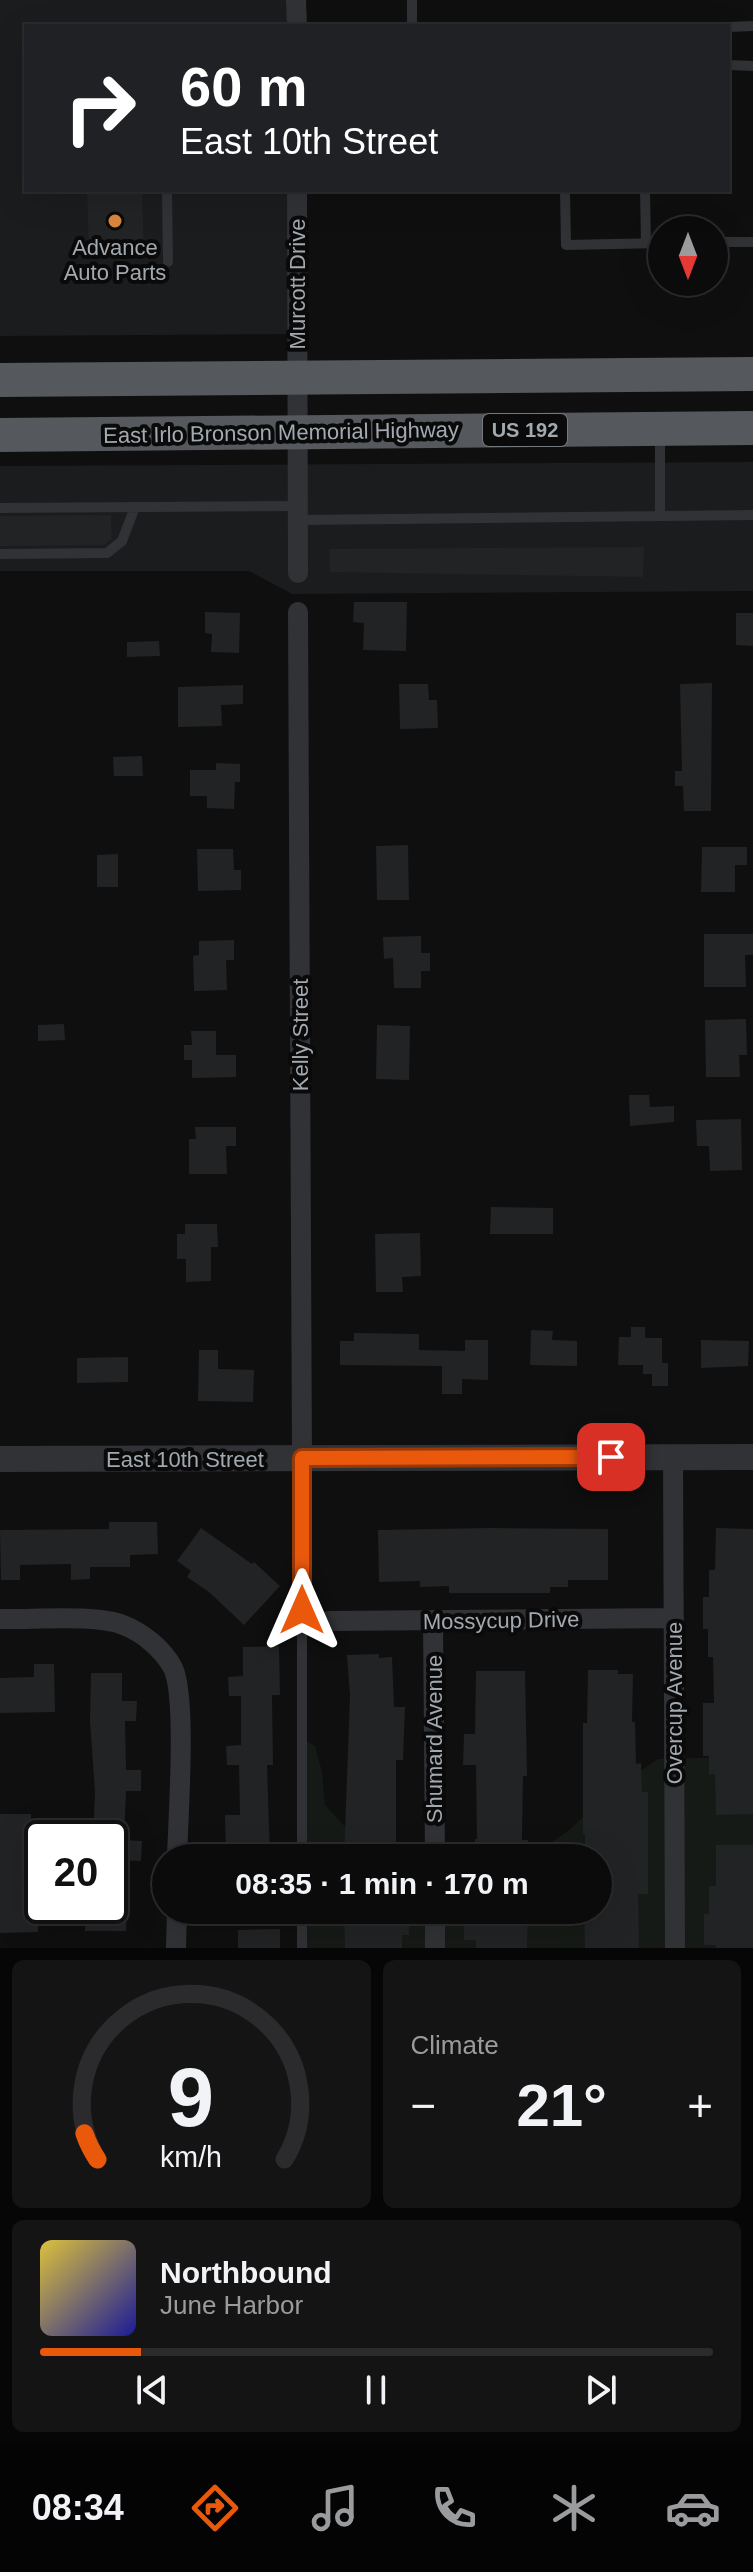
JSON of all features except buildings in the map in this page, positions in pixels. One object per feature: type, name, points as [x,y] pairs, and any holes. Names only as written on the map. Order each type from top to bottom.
[{"type":"highway","points":[[0,380],[753,374]]},
{"type":"highway","name":"East Irlo Bronson Memorial Highway","points":[[0,435],[753,428]]},
{"type":"street","points":[[296,0],[297,24]]},
{"type":"street","name":"Murcott Drive","points":[[297,192],[298,378]]},
{"type":"street","points":[[298,378],[298,573]]},
{"type":"street","name":"Kelly Street","points":[[298,612],[302,1458]]},
{"type":"street","name":"Overcup Avenue","points":[[673,1457],[675,1948]]},
{"type":"street","name":"East 10th Street","points":[[0,1459],[753,1457]]},
{"type":"street","name":"Mossycup Drive","points":[[329,1621],[674,1618]]},
{"type":"street","points":[[0,1619],[88,1620],[122,1624],[155,1644],[174,1669],[180,1704],[177,1844]]},
{"type":"street","name":"Shumard Avenue","points":[[433,1620],[435,1844]]},
{"type":"street","points":[[176,1948],[177,1924]]},
{"type":"street","points":[[435,1924],[435,1948]]},
{"type":"lane","points":[[412,0],[412,24]]},
{"type":"lane","points":[[730,27],[753,26]]},
{"type":"lane","points":[[730,65],[753,66]]},
{"type":"lane","points":[[167,192],[168,262]]},
{"type":"lane","points":[[565,192],[566,245],[646,243],[645,192]]},
{"type":"lane","points":[[728,242],[753,242]]},
{"type":"lane","points":[[660,429],[660,515]]},
{"type":"lane","points":[[0,508],[135,507],[298,513],[638,518],[660,515],[753,515]]},
{"type":"lane","points":[[0,554],[107,553],[122,541],[135,507]]},
{"type":"lane","points":[[302,1458],[302,1844]]},
{"type":"lane","points":[[302,1924],[302,1948]]},
{"type":"shaded area","points":[[0,0],[292,0],[292,24],[24,24],[24,192],[297,192],[307,334],[0,336]]},
{"type":"shaded area","points":[[753,462],[753,591],[292,594],[249,571],[0,571],[0,466]]},
{"type":"shaded area","points":[[303,1739],[315,1746],[322,1772],[325,1805],[351,1833],[373,1844],[303,1844]]},
{"type":"shaded area","points":[[731,1757],[753,1767],[753,1948],[304,1948],[304,1924],[612,1924],[612,1844],[549,1844],[568,1831],[615,1788],[658,1759]]},
{"type":"place","name":"Advance Auto Parts","points":[[115,221]]},
{"type":"route","points":[[302,1610],[302,1458],[611,1457]]}]
